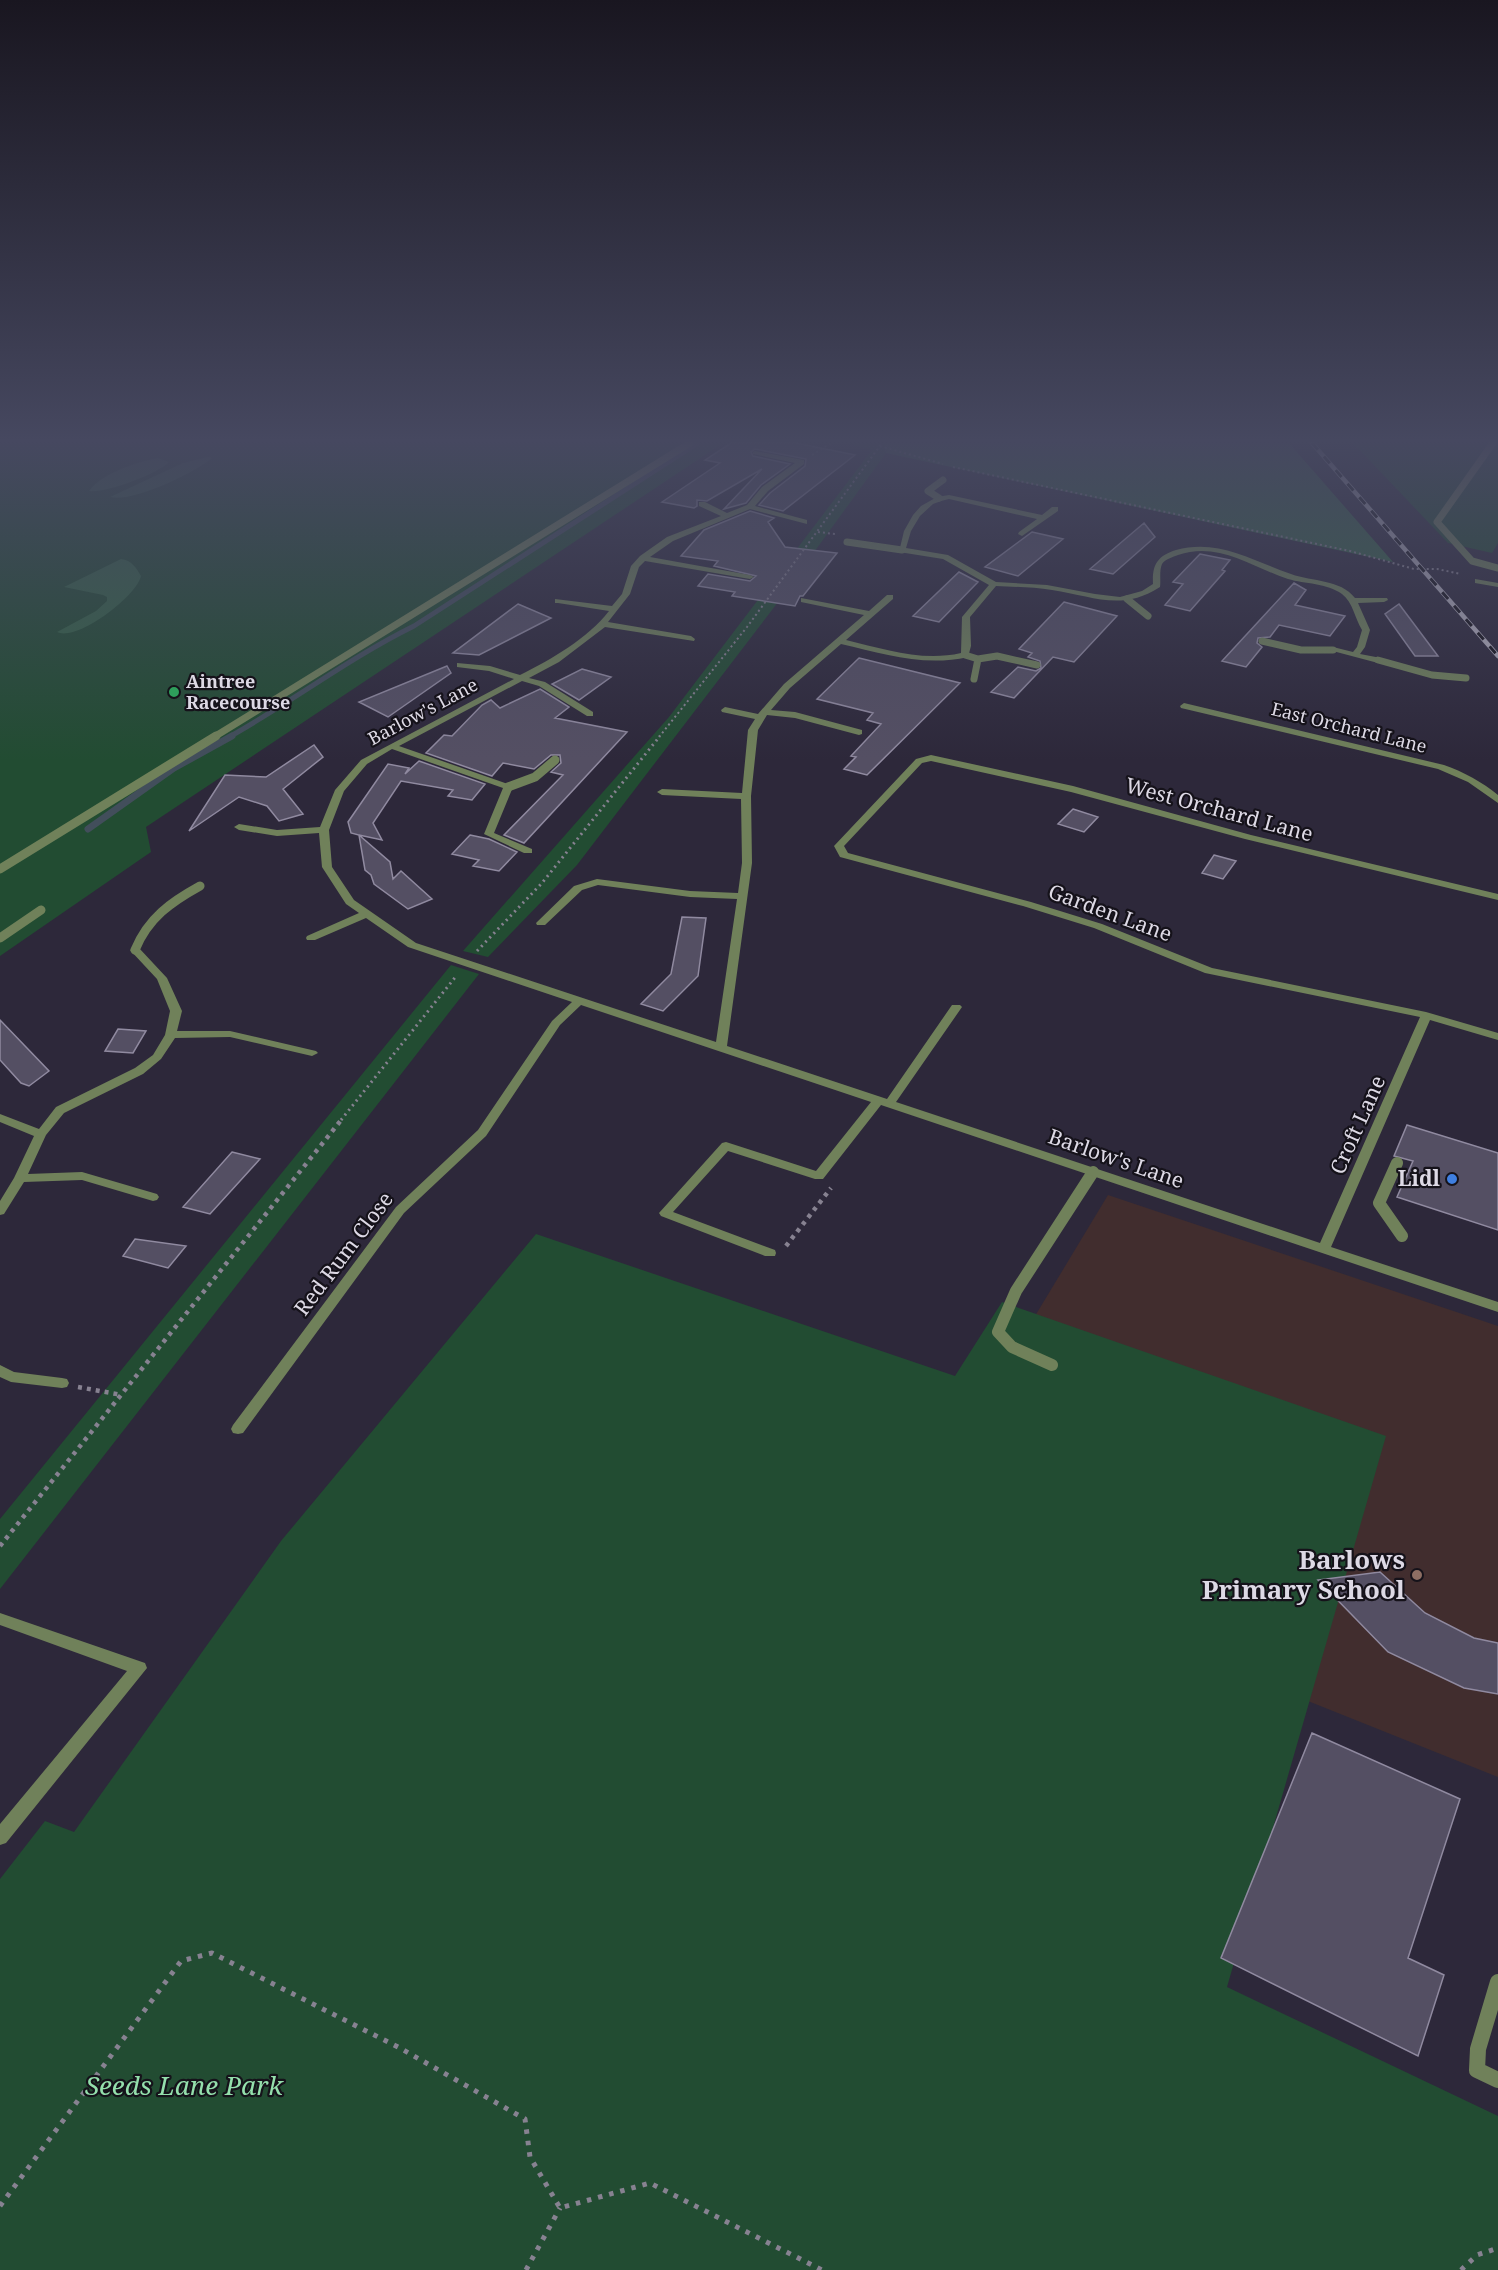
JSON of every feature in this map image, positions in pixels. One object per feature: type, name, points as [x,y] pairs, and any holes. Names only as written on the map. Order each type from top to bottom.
[{"type":"street","name":"Barlow's Lane","points":[[656,549],[635,566],[626,594],[603,624],[556,660],[364,762],[340,790],[324,830],[327,867],[350,902],[412,945],[1498,1306]]},
{"type":"street","points":[[902,550],[945,557],[994,584],[1057,589],[1097,599],[1127,599],[1145,594],[1156,585],[1156,566],[1161,558],[1188,549]]},
{"type":"street","points":[[1210,549],[1228,551],[1291,577],[1343,591],[1353,601],[1357,617],[1366,630],[1361,647],[1355,655]]},
{"type":"street","points":[[643,558],[750,577]]},
{"type":"street","points":[[1478,581],[1498,585]]},
{"type":"street","points":[[841,641],[902,655],[947,660],[965,655],[968,646],[966,617],[994,584]]},
{"type":"street","points":[[721,1046],[747,863],[746,796],[753,730],[763,714],[787,686],[890,597]]},
{"type":"street","points":[[804,600],[872,614]]},
{"type":"street","points":[[1353,601],[1384,600]]},
{"type":"street","points":[[558,601],[613,609]]},
{"type":"street","points":[[603,624],[691,639]]},
{"type":"street","points":[[1333,650],[1378,660]]},
{"type":"street","points":[[460,665],[490,669],[542,684],[590,714]]},
{"type":"street","name":"East Orchard Lane","points":[[1185,706],[1441,767],[1482,785],[1498,800]]},
{"type":"street","points":[[725,711],[795,716],[859,732]]},
{"type":"street","points":[[391,746],[508,787],[489,834],[528,851]]},
{"type":"street","name":"West Orchard Lane","points":[[931,758],[1072,789],[1259,840],[1498,897]]},
{"type":"street","name":"Garden Lane","points":[[931,758],[919,761],[839,846],[844,855],[1027,904],[1098,926],[1209,971],[1426,1016],[1498,1037]]},
{"type":"street","points":[[662,792],[746,796]]},
{"type":"street","points":[[239,827],[277,833],[324,830]]},
{"type":"street","points":[[541,923],[578,888],[597,882],[690,894],[741,897]]},
{"type":"street","points":[[311,938],[366,914]]},
{"type":"street","points":[[0,1211],[20,1178],[41,1134],[60,1110],[139,1071],[157,1058],[171,1035],[176,1011],[162,978],[135,950]]},
{"type":"street","name":"Red Rum Close","points":[[238,1429],[400,1210],[482,1133],[556,1023],[580,1000]]},
{"type":"street","points":[[770,1253],[664,1213],[726,1146],[819,1176],[885,1102],[956,1007]]},
{"type":"street","name":"Croft Lane","points":[[1324,1249],[1426,1016]]},
{"type":"street","points":[[171,1035],[230,1034],[312,1053]]},
{"type":"street","points":[[0,1118],[41,1134]]},
{"type":"street","points":[[20,1178],[82,1176],[153,1197]]},
{"type":"street","points":[[0,1370],[11,1377],[62,1383]]},
{"type":"street","points":[[0,1619],[139,1668],[0,1837]]},
{"type":"lane","points":[[0,869],[518,549]]},
{"type":"lane","points":[[895,549],[902,550]]},
{"type":"lane","points":[[1461,549],[1472,561],[1498,568]]},
{"type":"lane","points":[[1127,599],[1148,616]]},
{"type":"lane","points":[[1262,641],[1301,650],[1333,650]]},
{"type":"lane","points":[[965,655],[978,659],[997,656],[1037,665]]},
{"type":"lane","points":[[974,679],[978,659]]},
{"type":"lane","points":[[1378,660],[1432,675],[1466,678]]},
{"type":"lane","points":[[508,787],[535,777],[555,760]]},
{"type":"lane","points":[[135,950],[139,938],[159,911],[200,886]]},
{"type":"lane","points":[[0,938],[41,910]]},
{"type":"lane","points":[[1397,1163],[1379,1203],[1401,1236]]},
{"type":"lane","points":[[1052,1365],[1011,1347],[998,1332],[1003,1316],[1023,1282],[1093,1172]]},
{"type":"lane","points":[[1498,1982],[1478,2049],[1477,2070],[1498,2080]]},
{"type":"path","points":[[0,1546],[467,963],[542,883],[747,627],[804,549]]},
{"type":"path","points":[[1340,549],[1414,569],[1437,569],[1461,574],[1478,581]]},
{"type":"path","points":[[770,1253],[777,1257],[836,1182],[819,1176]]},
{"type":"path","points":[[62,1383],[122,1395]]},
{"type":"path","points":[[0,2206],[181,1961],[212,1953],[398,2047],[525,2119],[530,2157],[560,2208]]},
{"type":"path","points":[[526,2270],[560,2208],[650,2183],[822,2270]]},
{"type":"path","points":[[1461,2270],[1468,2260],[1488,2249],[1498,2248]]},
{"type":"shaded area","name":"Barlows Primary School","points":[[1108,1195],[1498,1326],[1498,1777],[1293,1695],[1029,1326]]},
{"type":"green space","name":"Aintree Racecourse","points":[[0,549],[564,549],[146,827],[151,852],[0,956]]},
{"type":"green space","points":[[797,549],[816,549],[577,865],[488,957],[463,951],[669,717]]},
{"type":"green space","points":[[1332,549],[1382,549],[1393,562]]},
{"type":"green space","points":[[1474,549],[1494,549],[1492,553]]},
{"type":"green space","points":[[121,559],[131,563],[141,576],[129,595],[91,624],[66,633],[57,632],[96,611],[107,601],[107,597],[103,595],[64,587]]},
{"type":"green space","points":[[451,965],[479,974],[0,1589],[0,1519]]},
{"type":"green space","name":"Seeds Lane Park","points":[[536,1234],[955,1376],[1002,1302],[1386,1436],[1227,1987],[1498,2116],[1498,2270],[0,2270],[0,1879],[45,1821],[74,1832],[281,1541]]},
{"type":"building","points":[[687,549],[802,549],[837,553],[803,596],[800,596],[795,606],[732,596],[735,592],[698,586],[708,574],[750,581],[756,576],[714,566],[718,561],[681,556]]},
{"type":"building","points":[[1009,549],[1051,549],[1018,576],[985,567]]},
{"type":"building","points":[[1114,549],[1141,549],[1113,574],[1090,569]]},
{"type":"building","points":[[1200,554],[1230,560],[1222,570],[1225,571],[1190,611],[1165,605],[1183,584],[1173,582]]},
{"type":"building","points":[[959,572],[978,582],[939,622],[913,616]]},
{"type":"building","points":[[1294,583],[1306,590],[1295,605],[1345,616],[1330,636],[1279,625],[1270,637],[1258,638],[1257,643],[1262,647],[1246,667],[1222,661]]},
{"type":"building","points":[[1064,602],[1117,616],[1074,662],[1053,657],[1014,698],[991,692],[1018,667],[1036,671],[1041,668],[1040,661],[1028,657],[1032,653],[1019,649]]},
{"type":"building","points":[[518,604],[551,618],[479,655],[453,653]]},
{"type":"building","points":[[1399,604],[1438,656],[1415,656],[1385,614]]},
{"type":"building","points":[[859,658],[960,683],[867,775],[844,769],[856,757],[851,756],[881,724],[867,720],[873,713],[817,699]]},
{"type":"building","points":[[447,666],[451,673],[388,717],[359,702]]},
{"type":"building","points":[[582,669],[611,677],[579,700],[552,684]]},
{"type":"building","points":[[540,689],[569,707],[555,718],[627,732],[524,843],[504,835],[563,775],[551,772],[561,763],[560,755],[551,755],[534,769],[503,763],[492,776],[426,753],[444,735],[452,736],[482,705],[491,700],[500,708]]},
{"type":"building","points":[[314,745],[323,757],[283,789],[303,814],[279,821],[267,806],[239,797],[189,831],[225,775],[266,777]]},
{"type":"building","points":[[419,761],[485,784],[472,800],[448,796],[453,790],[401,781],[373,823],[382,840],[351,833],[348,822],[388,764],[409,768],[405,774]]},
{"type":"building","points":[[1073,809],[1098,817],[1084,832],[1058,824]]},
{"type":"building","points":[[359,835],[390,862],[393,879],[401,871],[432,899],[408,909],[374,884],[371,875],[365,870]]},
{"type":"building","points":[[470,835],[489,839],[517,852],[499,871],[473,866],[479,860],[452,854]]},
{"type":"building","points":[[1214,855],[1236,861],[1223,879],[1202,873]]},
{"type":"building","points":[[682,917],[706,918],[698,976],[663,1011],[641,1004],[671,974]]},
{"type":"building","points":[[0,1020],[49,1071],[29,1086],[21,1083],[0,1060]]},
{"type":"building","points":[[118,1029],[146,1031],[133,1053],[105,1051]]},
{"type":"building","name":"Lidl","points":[[1407,1125],[1498,1153],[1498,1230],[1397,1197],[1413,1161],[1394,1156]]},
{"type":"building","points":[[232,1152],[260,1159],[210,1214],[183,1207]]},
{"type":"building","points":[[135,1239],[186,1246],[168,1268],[123,1256]]},
{"type":"building","points":[[1380,1572],[1425,1613],[1474,1638],[1498,1643],[1498,1694],[1464,1688],[1388,1652],[1318,1580]]},
{"type":"building","points":[[1312,1733],[1460,1799],[1408,1958],[1444,1975],[1418,2056],[1221,1958]]},
{"type":"waterway","points":[[229,737],[367,652],[414,626],[534,549]]},
{"type":"waterway","points":[[88,829],[174,768],[232,736]]},
{"type":"railway","points":[[1405,549],[1498,656]]},
{"type":"place","name":"Aintree Racecourse","points":[[174,692]]},
{"type":"place","name":"Lidl","points":[[1452,1179]]},
{"type":"place","name":"Barlows Primary School","points":[[1417,1575]]}]
